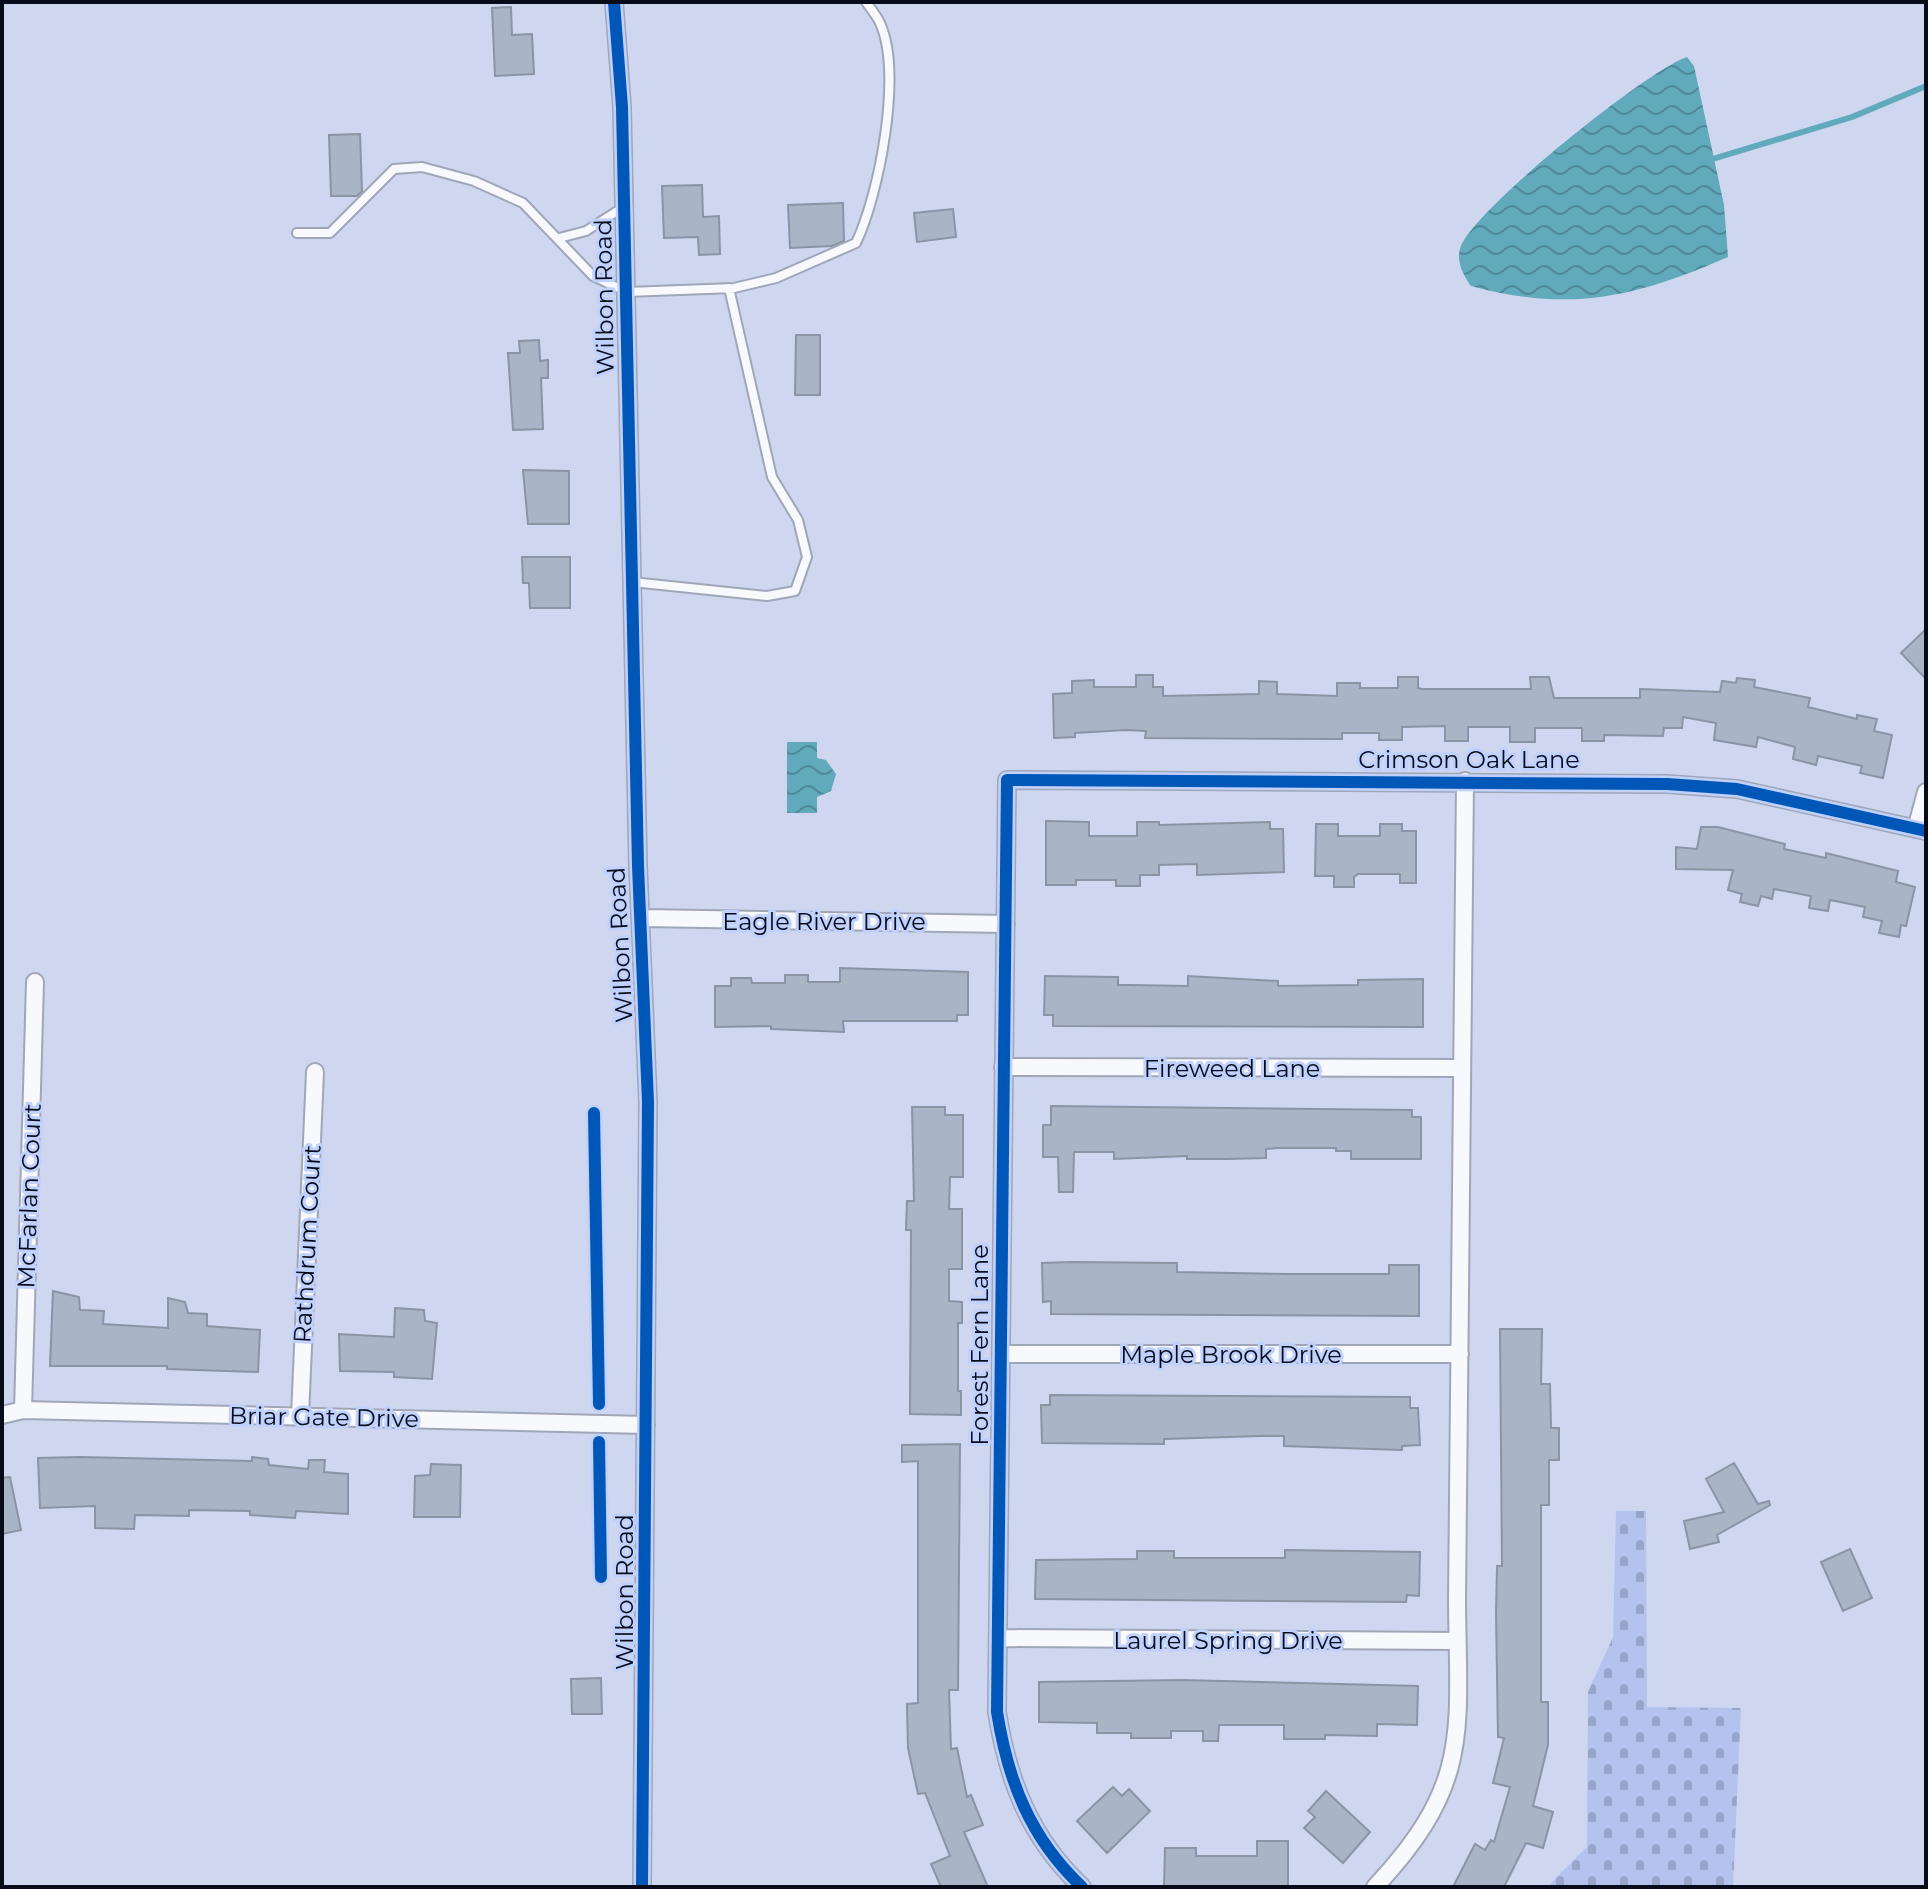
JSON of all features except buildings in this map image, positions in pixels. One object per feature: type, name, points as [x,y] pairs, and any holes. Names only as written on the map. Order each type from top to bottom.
[{"type":"street","name":"Wilbon Road","points":[[614,2],[627,292],[638,866],[643,918],[648,1102],[642,1887]]},
{"type":"street","name":"Crimson Oak Lane","points":[[1007,780],[1667,784],[1737,789],[1921,830]]},
{"type":"street","name":"Forest Fern Lane","points":[[1007,780],[997,1712],[1004,1754],[1016,1795],[1034,1830],[1057,1864],[1082,1887]]},
{"type":"street","points":[[1375,1887],[1410,1849],[1441,1798],[1454,1756],[1460,1711],[1457,1641],[1465,781]]},
{"type":"street","points":[[1921,830],[1926,792]]},
{"type":"street","name":"Eagle River Drive","points":[[643,918],[1006,924]]},
{"type":"street","name":"McFarlan Court","points":[[23,1410],[35,982]]},
{"type":"street","name":"Fireweed Lane","points":[[1003,1067],[1461,1068]]},
{"type":"street","name":"Rathdrum Court","points":[[300,1416],[315,1072]]},
{"type":"street","name":"Maple Brook Drive","points":[[1002,1354],[1460,1354]]},
{"type":"street","name":"Briar Gate Drive","points":[[2,1415],[23,1410],[646,1425]]},
{"type":"street","name":"Laurel Spring Drive","points":[[998,1638],[1457,1641]]},
{"type":"lane","points":[[297,233],[330,233],[394,169],[422,167],[474,181],[523,203],[593,276],[627,292],[729,288],[776,278],[856,243],[868,218],[891,92],[881,24],[866,2]]},
{"type":"lane","points":[[559,238],[586,231],[624,206]]},
{"type":"lane","points":[[632,582],[680,584],[767,596],[795,591],[807,557],[798,520],[772,477],[729,288]]},
{"type":"green space","points":[[1616,1511],[1646,1511],[1647,1707],[1741,1708],[1733,1887],[1547,1887],[1587,1847],[1588,1692],[1613,1637]]},
{"type":"water","points":[[1687,57],[1694,66],[1724,205],[1728,257],[1663,282],[1602,297],[1540,298],[1471,286],[1459,262],[1459,251],[1473,228],[1497,202],[1601,113],[1636,87]]},
{"type":"water","points":[[787,742],[817,742],[817,758],[826,760],[836,774],[831,791],[817,797],[817,813],[787,813]]},
{"type":"waterway","points":[[1706,161],[1852,117],[1926,86]]},
{"type":"cycle path","points":[[614,2],[622,107],[638,866],[648,1102],[642,1887]]},
{"type":"cycle path","points":[[1082,1887],[1048,1849],[1024,1807],[1008,1762],[997,1712],[1007,780],[1667,784],[1737,789],[1926,831]]},
{"type":"cycle path","points":[[594,1113],[599,1404]]},
{"type":"cycle path","points":[[599,1442],[601,1577]]}]
